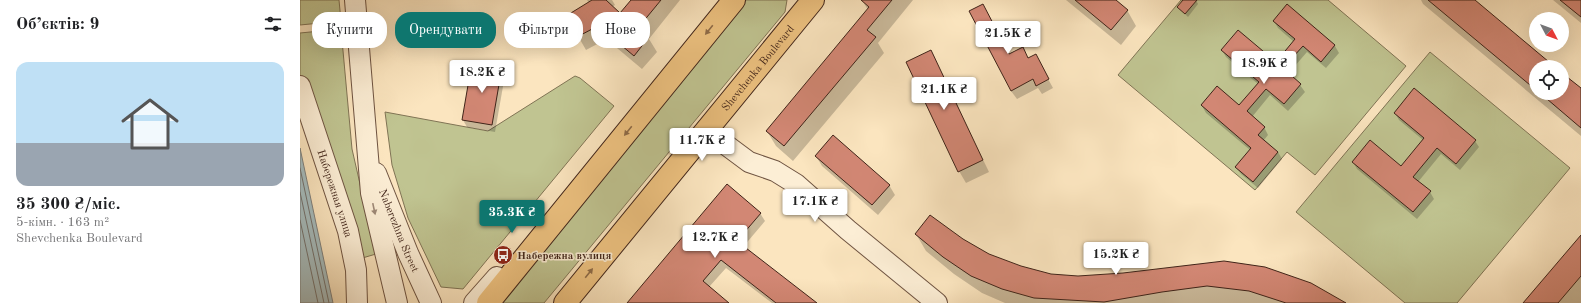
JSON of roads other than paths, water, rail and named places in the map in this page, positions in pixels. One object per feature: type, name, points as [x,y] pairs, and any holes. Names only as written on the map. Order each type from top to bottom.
[{"type":"main road","points":[[488,303],[734,0]]},
{"type":"main road","points":[[795,22],[796,0]]},
{"type":"main road","name":"Shevchenka Boulevard","points":[[565,303],[813,0]]},
{"type":"street","name":"Naberezhna Street","points":[[355,0],[370,184],[374,208],[397,303]]},
{"type":"street","name":"Набережная улица","points":[[300,86],[348,231],[356,270],[357,303]]},
{"type":"street","points":[[706,130],[749,162],[775,171],[796,184],[848,230],[937,303]]},
{"type":"street","name":"Naberezhna Street","points":[[369,157],[408,253],[431,302]]},
{"type":"street","points":[[474,303],[556,208],[575,196]]},
{"type":"water","points":[[300,148],[333,303],[300,303]]},
{"type":"place","name":"Набережна вулиця","points":[[503,255]]}]
